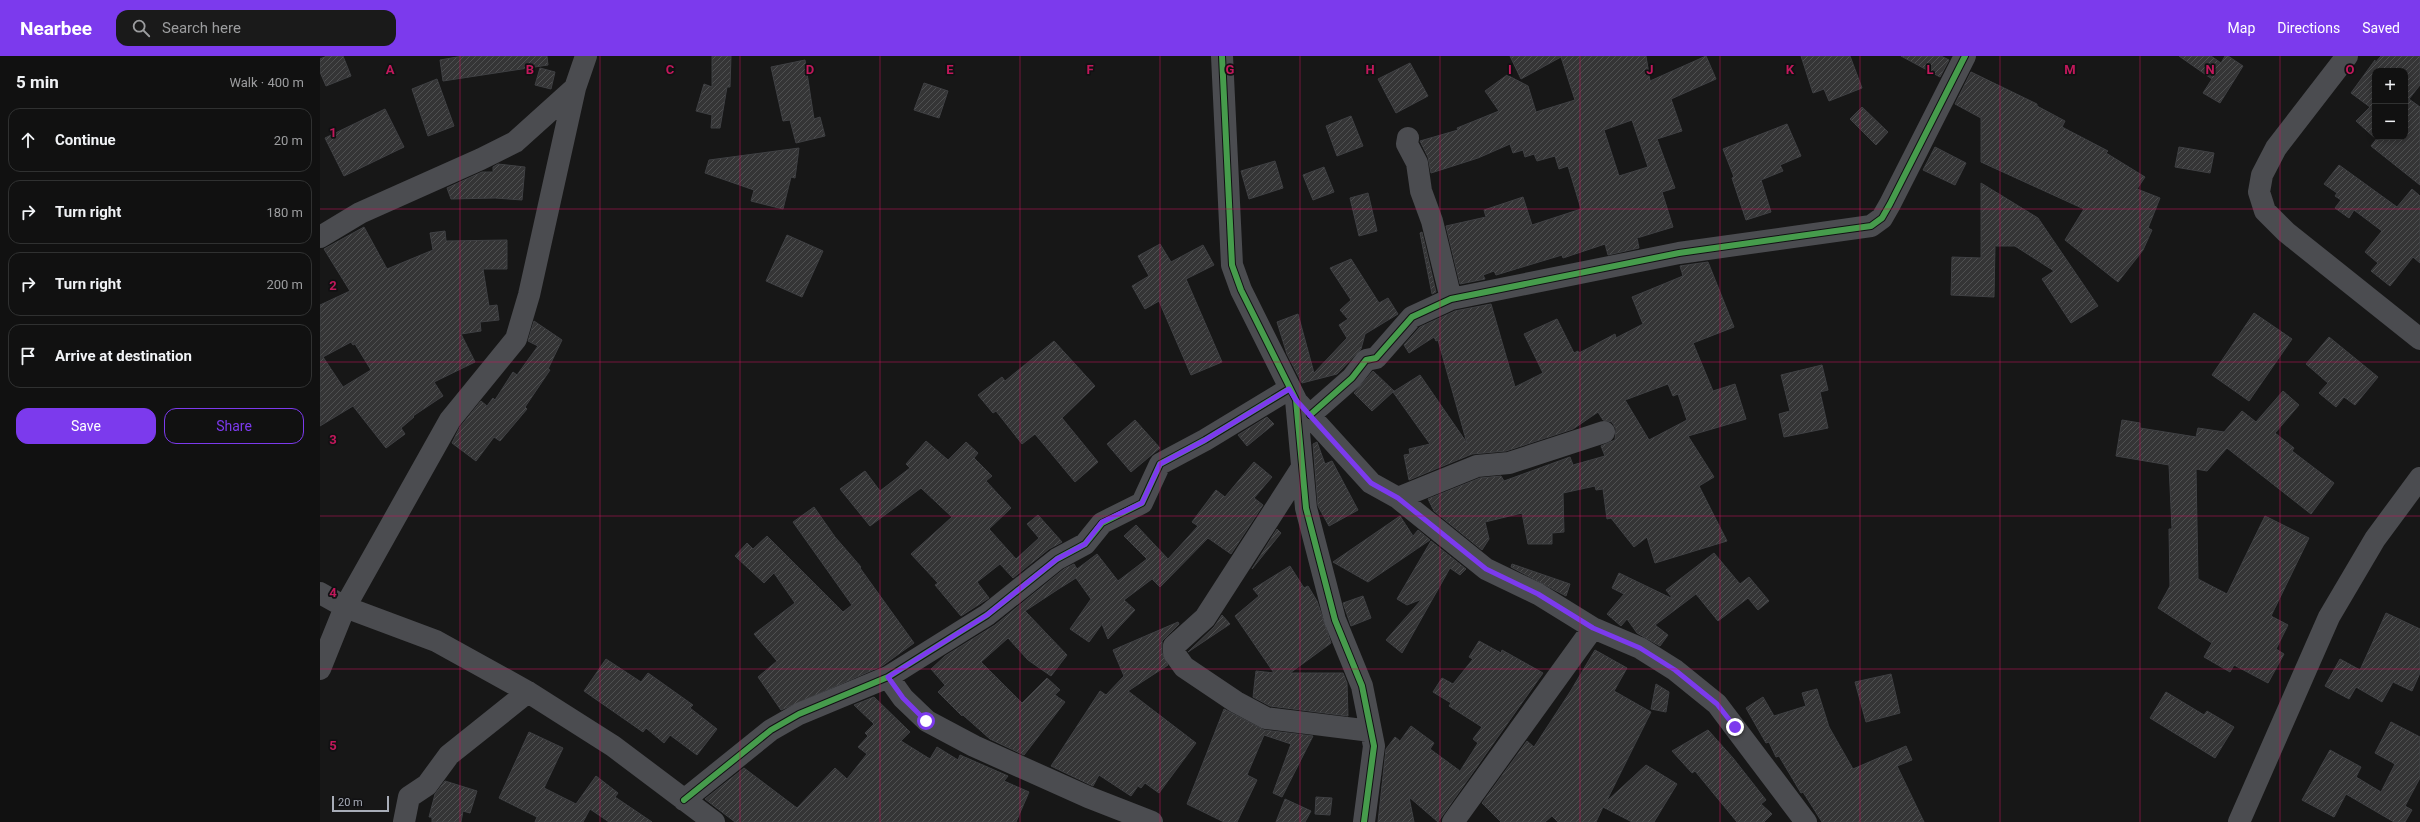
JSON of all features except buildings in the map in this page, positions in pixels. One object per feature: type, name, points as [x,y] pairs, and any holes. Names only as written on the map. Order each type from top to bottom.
[{"type":"street","points":[[320,669],[344,607],[450,420],[516,340],[529,295],[575,88],[586,56]]},
{"type":"street","points":[[1222,56],[1232,265],[1241,290],[1298,401],[1371,483],[1398,498],[1486,569],[1538,594],[1593,628],[1640,648],[1675,670],[1717,704],[1806,822]]},
{"type":"street","points":[[684,800],[771,730],[799,714],[888,677],[987,615],[1057,559],[1085,544],[1102,522],[1142,503],[1160,464],[1205,440],[1352,378],[1366,360],[1376,358],[1412,317],[1451,299],[1679,253],[1871,226],[1882,218],[1890,204],[1965,56]]},
{"type":"street","points":[[2347,56],[2276,148],[2262,175],[2259,192],[2265,211],[2286,232],[2420,339]]},
{"type":"street","points":[[320,237],[360,213],[481,159],[515,142],[575,88]]},
{"type":"street","points":[[1408,138],[1407,144],[1417,163],[1421,191],[1432,221],[1451,299]]},
{"type":"street","points":[[1298,401],[1301,469],[1306,508],[1334,613],[1362,686],[1374,746],[1364,822]]},
{"type":"street","points":[[1398,498],[1477,466],[1509,463],[1604,432]]},
{"type":"street","points":[[1301,469],[1205,618],[1174,646],[1174,653],[1184,667],[1236,702],[1266,718],[1371,732]]},
{"type":"street","points":[[2239,822],[2329,617],[2375,539],[2420,478]]},
{"type":"street","points":[[320,593],[344,607],[436,641],[528,692],[613,746],[714,822]]},
{"type":"street","points":[[1458,820],[1593,628]]},
{"type":"street","points":[[888,677],[903,698],[926,721],[974,746],[1081,794],[1152,822]]},
{"type":"street","points":[[404,822],[409,796],[426,785],[449,755],[528,692]]},
{"type":"cycle path","points":[[1222,56],[1232,265],[1241,290],[1296,400],[1306,508],[1335,620],[1362,686],[1374,746],[1364,822]]},
{"type":"cycle path","points":[[1310,415],[1352,378],[1366,360],[1376,358],[1412,317],[1451,299],[1679,253],[1871,226],[1882,218],[1890,204],[1965,56]]},
{"type":"cycle path","points":[[684,800],[771,730],[799,714],[888,677],[987,615],[1057,559],[1085,544],[1102,523],[1142,503],[1160,464],[1205,440],[1289,389]]},
{"type":"route","points":[[926,721],[903,698],[888,677],[923,657],[987,615],[1057,559],[1085,544],[1102,522],[1142,503],[1160,464],[1205,440],[1289,389],[1296,400],[1371,483],[1398,498],[1486,569],[1538,594],[1593,628],[1640,648],[1675,670],[1717,704],[1735,727]]}]
